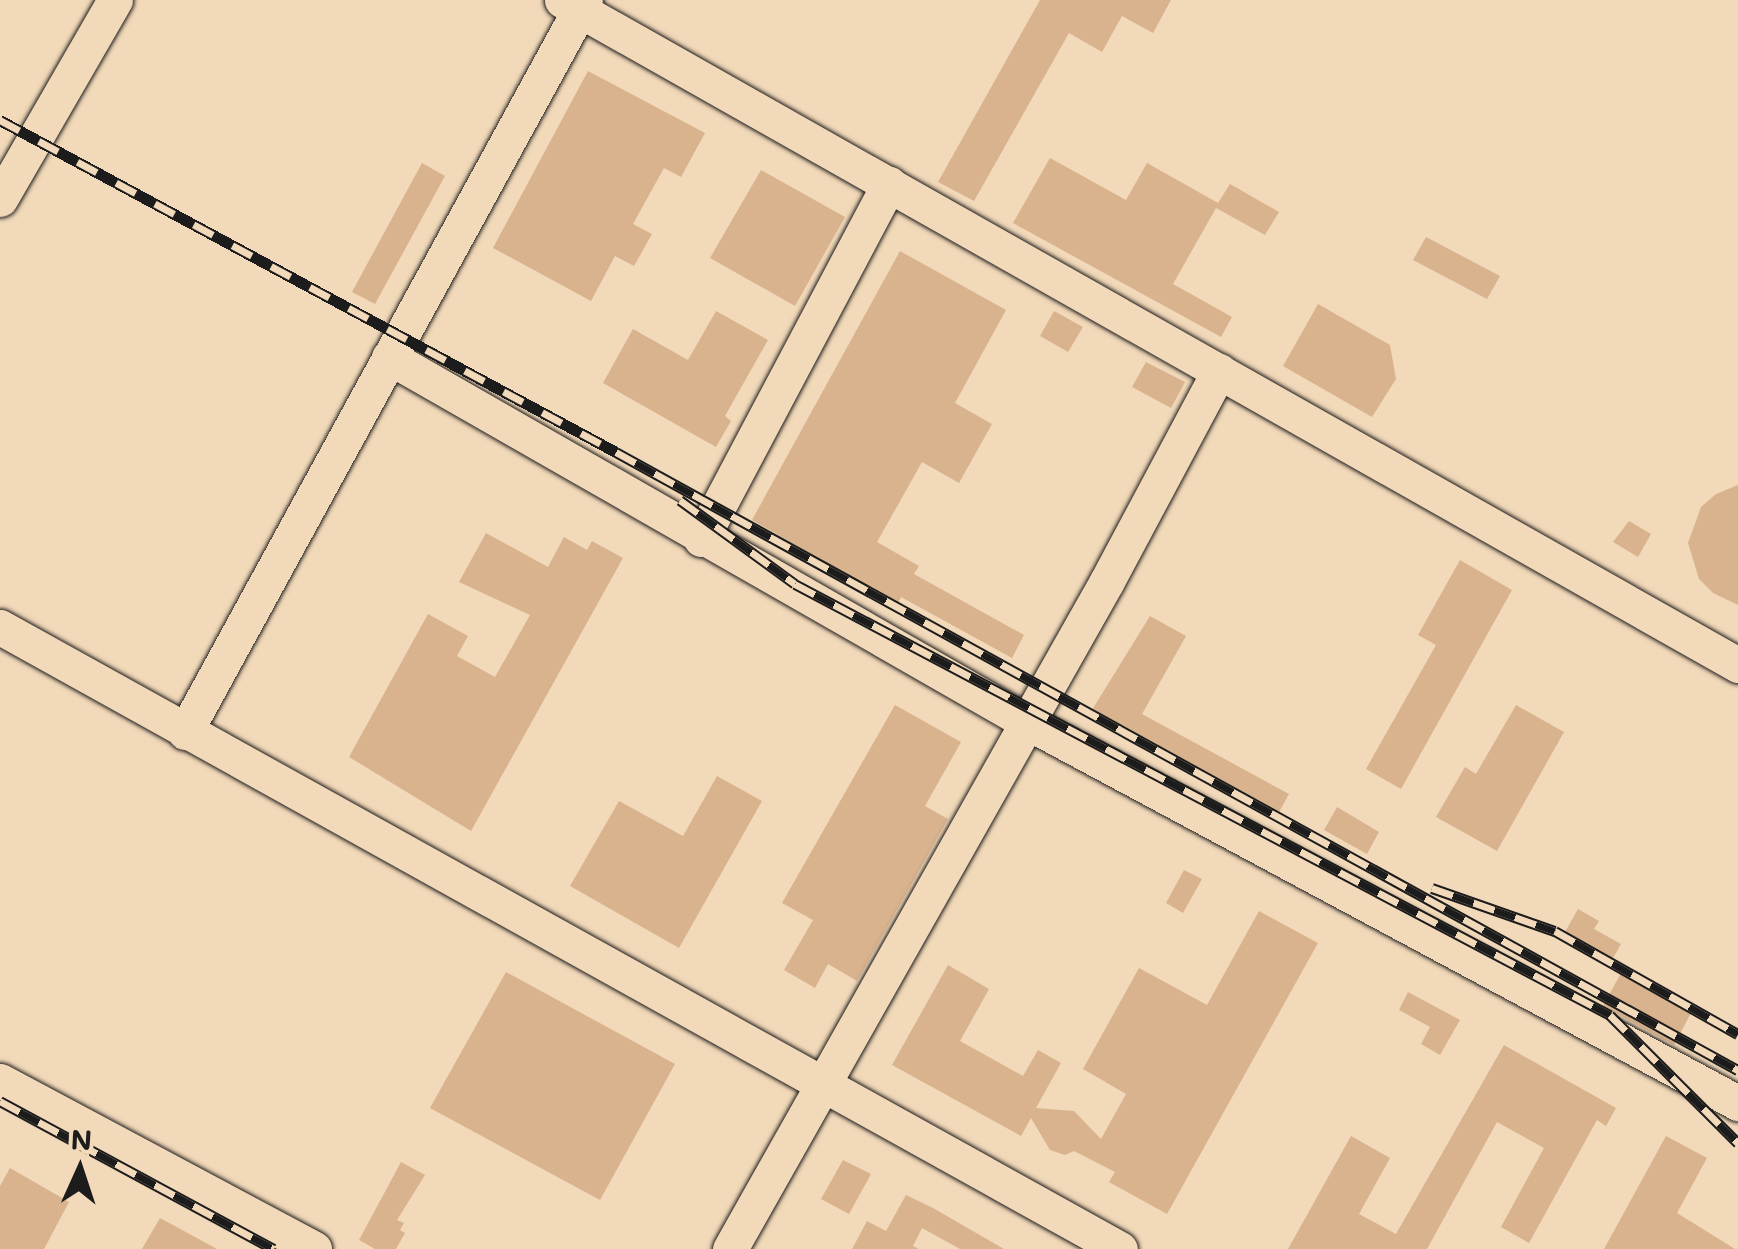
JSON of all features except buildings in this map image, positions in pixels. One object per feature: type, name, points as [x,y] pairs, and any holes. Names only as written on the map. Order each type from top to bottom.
[{"type":"street","points":[[0,198],[115,0]]},
{"type":"street","points":[[185,732],[389,358],[575,3],[1738,665]]},
{"type":"street","points":[[701,539],[889,184]]},
{"type":"street","points":[[389,358],[1027,722],[1738,1103]]},
{"type":"street","points":[[730,1249],[1027,722],[1219,371]]},
{"type":"street","points":[[0,627],[1120,1249]]},
{"type":"street","points":[[0,1081],[314,1249]]},
{"type":"railway","points":[[0,120],[616,452],[1738,1070]]},
{"type":"railway","points":[[680,500],[795,584],[1610,1015],[1738,1143]]},
{"type":"railway","points":[[1432,888],[1555,931],[1738,1034]]},
{"type":"railway","points":[[0,1101],[274,1249]]}]
